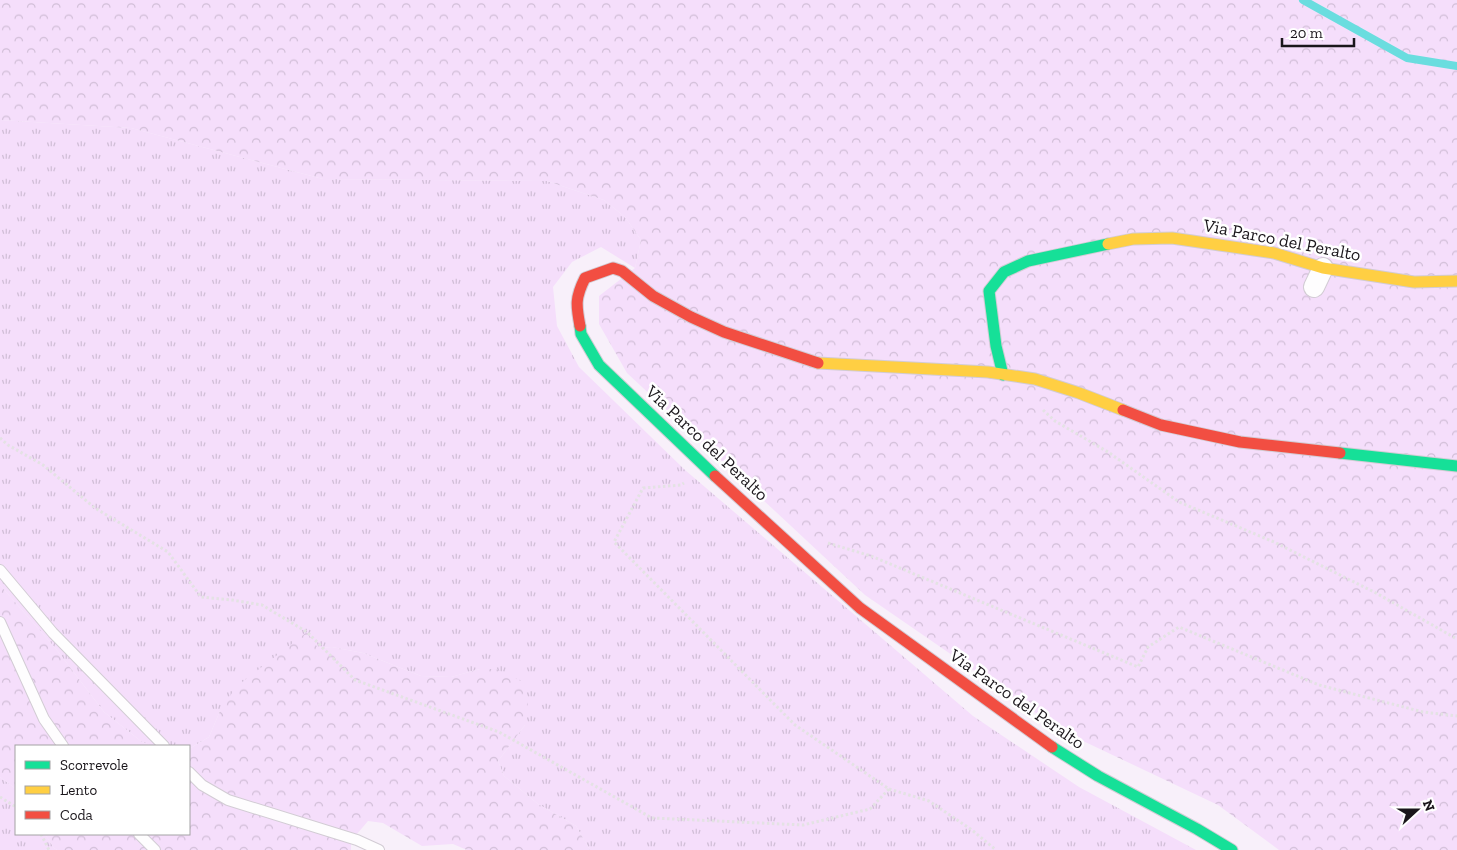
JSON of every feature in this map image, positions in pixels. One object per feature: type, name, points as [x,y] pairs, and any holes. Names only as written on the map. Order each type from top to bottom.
[{"type":"street","name":"Via Parco del Peralto","points":[[1003,375],[996,346],[989,291],[1004,272],[1028,261],[1133,239],[1172,238],[1274,253],[1323,268],[1414,282],[1457,281]]},
{"type":"street","name":"Via Parco del Peralto","points":[[1232,850],[1198,829],[1098,776],[1037,737],[860,608],[704,466],[599,366],[581,334],[576,307],[578,292],[585,278],[613,268],[622,271],[653,296],[691,317],[724,332],[817,363],[988,372],[1035,379],[1079,393],[1161,425],[1240,442],[1457,466]]},
{"type":"street","points":[[1314,287],[1323,268]]},
{"type":"lane","points":[[0,570],[53,633],[163,745]]},
{"type":"lane","points":[[0,622],[44,719],[62,745]]},
{"type":"lane","points":[[190,773],[202,785],[228,800],[357,840],[379,850]]},
{"type":"lane","points":[[140,835],[155,850]]},
{"type":"path","points":[[1040,407],[1055,420],[1108,452],[1180,502],[1274,542],[1376,593],[1457,639]]},
{"type":"path","points":[[0,438],[8,445],[43,465],[95,508],[168,552],[201,597],[262,605],[307,632],[354,680],[499,732],[652,818],[803,825],[870,809],[890,789]]},
{"type":"path","points":[[704,466],[681,485],[643,488],[614,542],[795,725],[890,789],[929,801],[972,830],[996,850]]},
{"type":"path","points":[[820,541],[871,556],[1138,667],[1148,647],[1179,627],[1319,685],[1423,712],[1457,716]]},
{"type":"path","points":[[0,797],[15,805]]},
{"type":"path","points":[[42,835],[49,850]]},
{"type":"green space","points":[[0,0],[1457,0],[1457,850],[1279,850],[1218,805],[1062,731],[865,595],[627,373],[599,324],[599,296],[635,268],[641,240],[625,217],[604,200],[547,181],[323,179],[131,128],[0,120]]},
{"type":"green space","points":[[0,120],[131,128],[323,179],[547,181],[604,200],[625,217],[641,240],[635,268],[601,247],[572,262],[553,287],[557,326],[579,367],[685,470],[973,716],[1079,787],[1196,850],[590,850],[576,826],[538,804],[504,776],[498,761],[525,725],[480,669],[451,677],[421,676],[363,653],[332,647],[318,648],[220,711],[209,737],[190,748],[190,745],[150,745],[142,742],[104,712],[56,649],[0,585]]},
{"type":"green space","points":[[0,585],[56,649],[104,712],[142,742],[150,745],[15,745],[15,788],[0,777]]},
{"type":"green space","points":[[307,632],[318,648],[332,647],[363,653],[421,676],[451,677],[480,669],[495,669],[521,681],[529,709],[525,725],[498,761],[504,776],[538,804],[576,826],[590,850],[467,850],[453,844],[422,846],[383,823],[368,821],[351,841],[351,850],[57,850],[54,848],[46,835],[190,835],[190,748],[209,737],[220,711],[236,687]]},
{"type":"green space","points":[[0,777],[15,788],[15,835],[46,835],[57,850],[0,850]]},
{"type":"waterway","points":[[1303,0],[1407,58],[1457,66]]},
{"type":"traffic: fast","points":[[1003,375],[996,346],[989,291],[1004,272],[1028,261],[1108,244]]},
{"type":"traffic: fast","points":[[580,326],[581,334],[599,365],[715,476]]},
{"type":"traffic: fast","points":[[1340,453],[1457,466]]},
{"type":"traffic: fast","points":[[1052,747],[1098,776],[1232,850]]},
{"type":"traffic: slow","points":[[1108,244],[1133,239],[1172,238],[1274,253],[1323,268],[1414,282],[1457,281]]},
{"type":"traffic: slow","points":[[818,363],[988,372],[1035,379],[1123,410]]},
{"type":"traffic: jam","points":[[580,326],[577,302],[579,291],[585,278],[613,268],[622,271],[653,296],[691,317],[724,332],[818,363]]},
{"type":"traffic: jam","points":[[1123,410],[1161,425],[1240,442],[1340,453]]},
{"type":"traffic: jam","points":[[715,476],[860,608],[1052,747]]}]
